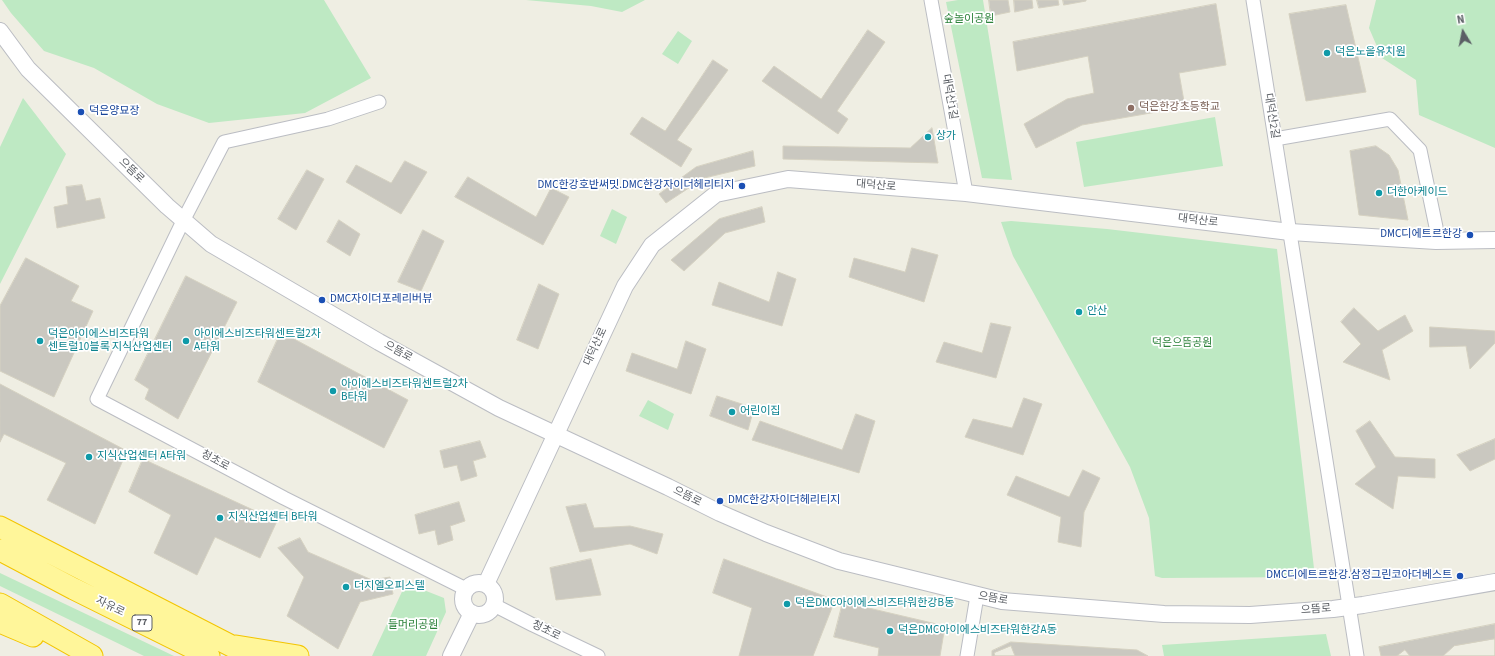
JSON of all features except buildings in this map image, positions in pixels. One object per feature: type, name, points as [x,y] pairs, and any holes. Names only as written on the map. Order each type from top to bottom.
[{"type":"highway","points":[[0,528],[251,656]]},
{"type":"highway","name":"자유로","points":[[0,550],[74,589],[209,656]]},
{"type":"highway","name":"자유로","points":[[0,557],[74,589]]},
{"type":"highway","points":[[0,606],[92,656]]},
{"type":"highway","points":[[0,622],[81,656]]},
{"type":"highway","points":[[230,645],[298,656]]},
{"type":"street","name":"대덕산1길","points":[[931,0],[966,193]]},
{"type":"street","name":"대덕산2길","points":[[1253,0],[1349,607]]},
{"type":"street","name":"으뜸로","points":[[3,36],[33,74],[182,220],[211,244],[379,342],[499,408],[720,513],[839,561],[1002,601],[1164,614],[1250,615],[1349,607],[1495,582]]},
{"type":"street","points":[[182,220],[224,142],[328,120],[379,102]]},
{"type":"street","points":[[1275,139],[1390,119],[1420,150],[1436,227],[1436,241]]},
{"type":"street","name":"대덕산로","points":[[486,584],[617,301],[634,272],[652,245],[716,194],[788,179],[966,193],[1290,232],[1436,241],[1495,240]]},
{"type":"street","name":"청초로","points":[[182,220],[97,399],[284,498],[466,589]]},
{"type":"street","points":[[475,583],[486,584],[493,590],[495,600],[494,604],[488,613],[482,615],[472,613],[464,605],[463,600],[466,589],[475,583]]},
{"type":"street","points":[[967,656],[977,596]]},
{"type":"street","name":"청초로","points":[[494,604],[533,625],[598,656]]},
{"type":"street","points":[[1349,607],[1357,656]]},
{"type":"street","points":[[451,656],[472,613]]},
{"type":"green space","points":[[2,0],[324,0],[371,78],[305,113],[209,123],[157,104],[94,68],[44,51],[11,13]]},
{"type":"green space","points":[[526,0],[645,0],[622,12],[591,6]]},
{"type":"green space","name":"숲놀이공원","points":[[958,0],[983,0],[1012,180],[982,178],[946,2]]},
{"type":"green space","points":[[1376,0],[1495,0],[1495,148],[1419,115],[1416,80],[1382,58],[1369,28]]},
{"type":"green space","points":[[678,31],[692,41],[678,64],[662,54]]},
{"type":"green space","points":[[23,98],[66,154],[0,284],[0,147]]},
{"type":"green space","points":[[1215,117],[1223,166],[1084,187],[1076,142]]},
{"type":"green space","points":[[612,209],[627,217],[616,244],[600,236]]},
{"type":"green space","name":"덕은으뜸공원","points":[[1011,221],[1107,229],[1277,249],[1315,577],[1162,578],[1155,576],[1149,518],[1130,467],[1013,256],[1001,222]]},
{"type":"green space","points":[[648,400],[674,414],[668,430],[639,416]]},
{"type":"green space","points":[[0,573],[174,656],[144,656],[0,586]]},
{"type":"green space","name":"들머리공원","points":[[406,583],[444,598],[446,612],[426,656],[372,656]]},
{"type":"green space","points":[[1326,634],[1331,656],[1164,656],[1162,645]]},
{"type":"place","name":"덕은노을유치원","points":[[1327,53]]},
{"type":"place","name":"덕은한강초등학교","points":[[1131,108]]},
{"type":"place","name":"덕은양묘장","points":[[81,112]]},
{"type":"place","name":"상가","points":[[928,137]]},
{"type":"place","name":"DMC한강호반써밋.DMC한강자이더헤리티지","points":[[742,186]]},
{"type":"place","name":"더한아케이드","points":[[1379,193]]},
{"type":"place","name":"DMC디에트르한강","points":[[1470,235]]},
{"type":"place","name":"DMC자이더포레리버뷰","points":[[322,300]]},
{"type":"place","name":"안산","points":[[1079,312]]},
{"type":"place","name":"덕은아이에스비즈타워 센트럴10블록 지식산업센터","points":[[40,341]]},
{"type":"place","name":"아이에스비즈타워센트럴2차 A타워","points":[[186,341]]},
{"type":"place","name":"아이에스비즈타워센트럴2차 B타워","points":[[333,391]]},
{"type":"place","name":"어린이집","points":[[732,412]]},
{"type":"place","name":"지식산업센터 A타워","points":[[89,457]]},
{"type":"place","name":"DMC한강자이더헤리티지","points":[[720,501]]},
{"type":"place","name":"지식산업센터 B타워","points":[[220,518]]},
{"type":"place","name":"DMC디에트르한강.삼정그린코아더베스트","points":[[1460,576]]},
{"type":"place","name":"더지엘오피스텔","points":[[346,587]]},
{"type":"place","name":"덕은DMC아이에스비즈타워한강B동","points":[[787,604]]},
{"type":"place","name":"덕은DMC아이에스비즈타워한강A동","points":[[890,631]]}]
